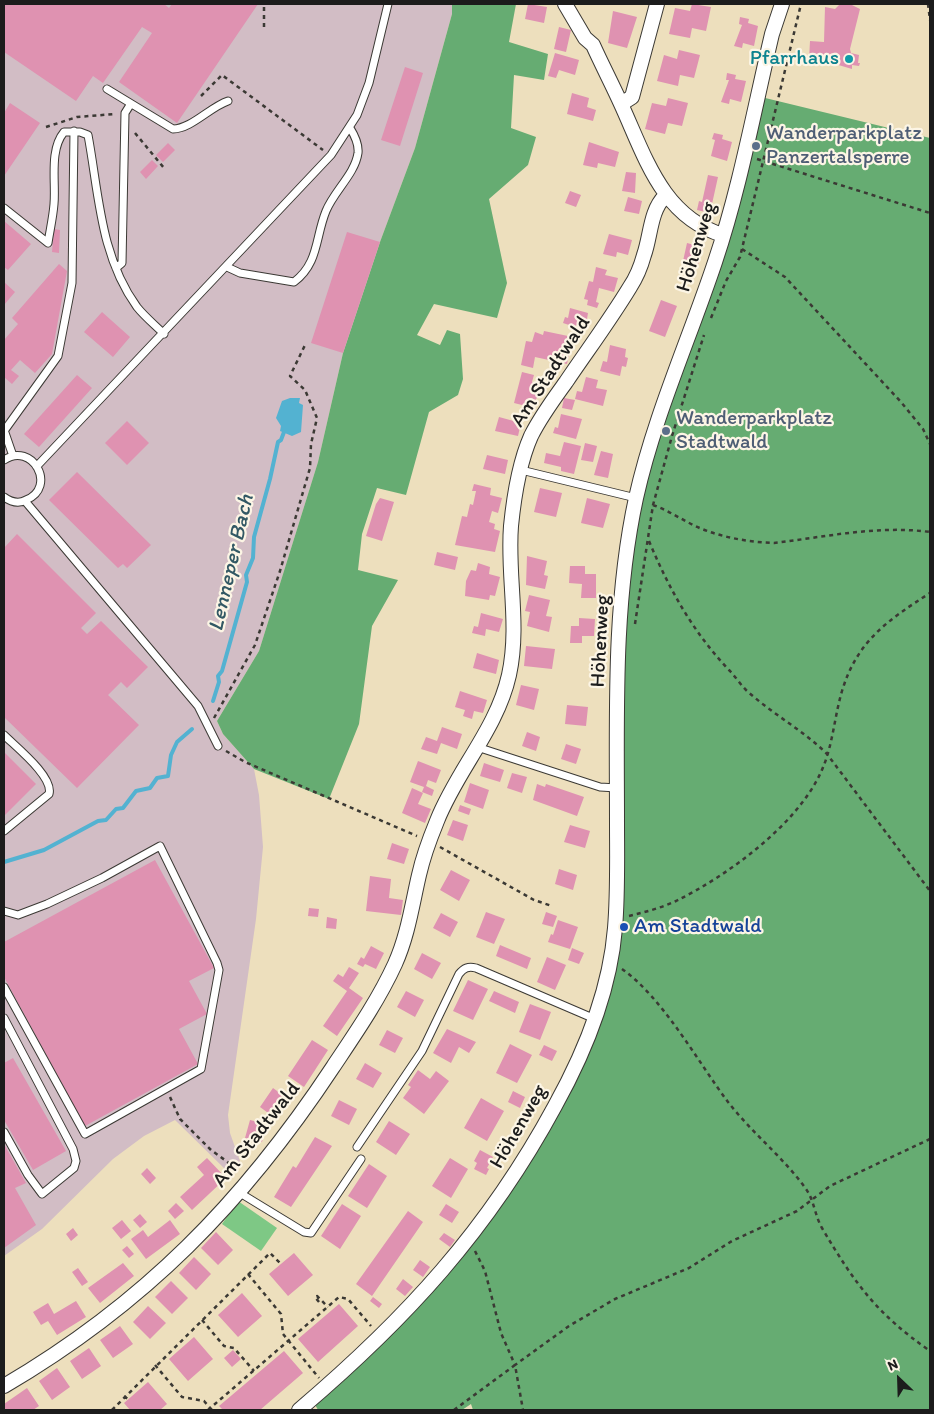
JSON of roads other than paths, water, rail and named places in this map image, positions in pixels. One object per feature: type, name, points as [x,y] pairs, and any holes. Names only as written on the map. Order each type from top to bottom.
[{"type":"street","points":[[565,4],[585,38],[593,45],[653,176],[666,196],[694,221],[705,228],[723,235]]},
{"type":"street","points":[[621,104],[632,97],[657,4]]},
{"type":"street","name":"Höhenweg","points":[[299,1410],[380,1336],[443,1272],[469,1240],[496,1204],[542,1132],[569,1081],[595,1019],[610,964],[616,919],[620,616],[636,498],[662,410],[723,235],[772,34],[782,4]]},
{"type":"street","name":"Am Stadtwald","points":[[4,1386],[93,1329],[147,1285],[205,1231],[240,1193],[284,1139],[368,1013],[388,978],[396,962],[409,924],[419,874],[429,842],[446,800],[497,712],[506,685],[512,658],[514,628],[509,558],[514,503],[530,439],[542,415],[631,286],[645,253],[658,203],[666,196]]},
{"type":"lane","points":[[37,466],[164,334],[331,155],[350,128],[369,83],[388,4]]},
{"type":"lane","points":[[107,89],[165,126],[178,129],[187,126],[214,106],[228,101]]},
{"type":"lane","points":[[116,268],[122,263],[124,113],[130,105]]},
{"type":"lane","points":[[227,267],[240,273],[294,282],[306,274],[312,262],[326,210],[354,166],[358,152],[356,138],[350,128]]},
{"type":"lane","points":[[13,456],[4,431],[58,356],[72,283],[74,131]]},
{"type":"lane","points":[[4,208],[48,243],[54,205],[55,155],[58,139],[64,132],[74,131],[88,135],[106,243],[116,268],[138,308],[164,334]]},
{"type":"lane","points":[[4,460],[13,456],[27,457],[37,466],[40,472],[40,487],[36,493],[25,501],[13,502],[4,497]]},
{"type":"lane","points":[[521,470],[636,498]]},
{"type":"lane","points":[[25,501],[142,637],[198,706],[218,746]]},
{"type":"lane","points":[[4,735],[28,758],[49,783],[50,788],[49,794],[4,831]]},
{"type":"lane","points":[[477,747],[600,787],[617,788]]},
{"type":"lane","points":[[4,911],[18,914],[47,904],[102,878],[160,846],[217,962],[219,970],[201,1069],[85,1134],[4,987]]},
{"type":"lane","points":[[357,1147],[422,1051],[459,974],[464,969],[470,966],[476,968],[595,1019]]},
{"type":"lane","points":[[4,1018],[73,1149],[76,1160],[74,1168],[42,1194],[4,1132]]},
{"type":"lane","points":[[240,1193],[304,1232],[311,1233],[362,1159]]},
{"type":"water","points":[[290,398],[300,398],[299,403],[303,405],[301,432],[292,436],[280,431],[281,426],[276,418],[282,401]]},
{"type":"waterway","name":"Lenneper Bach","points":[[213,701],[219,682],[218,676],[222,671],[247,582],[246,575],[253,558],[254,537],[278,442],[281,440],[284,432]]},
{"type":"waterway","name":"Lenneper Bach","points":[[4,862],[44,850],[98,821],[106,820],[116,809],[123,808],[136,791],[150,788],[157,778],[168,776],[171,755],[177,742],[192,729]]},
{"type":"place","name":"Pfarrhaus","points":[[849,59]]},
{"type":"place","name":"Wanderparkplatz Panzertalsperre","points":[[756,146]]},
{"type":"place","name":"Wanderparkplatz Stadtwald","points":[[666,431]]},
{"type":"place","name":"Am Stadtwald","points":[[624,927]]}]
